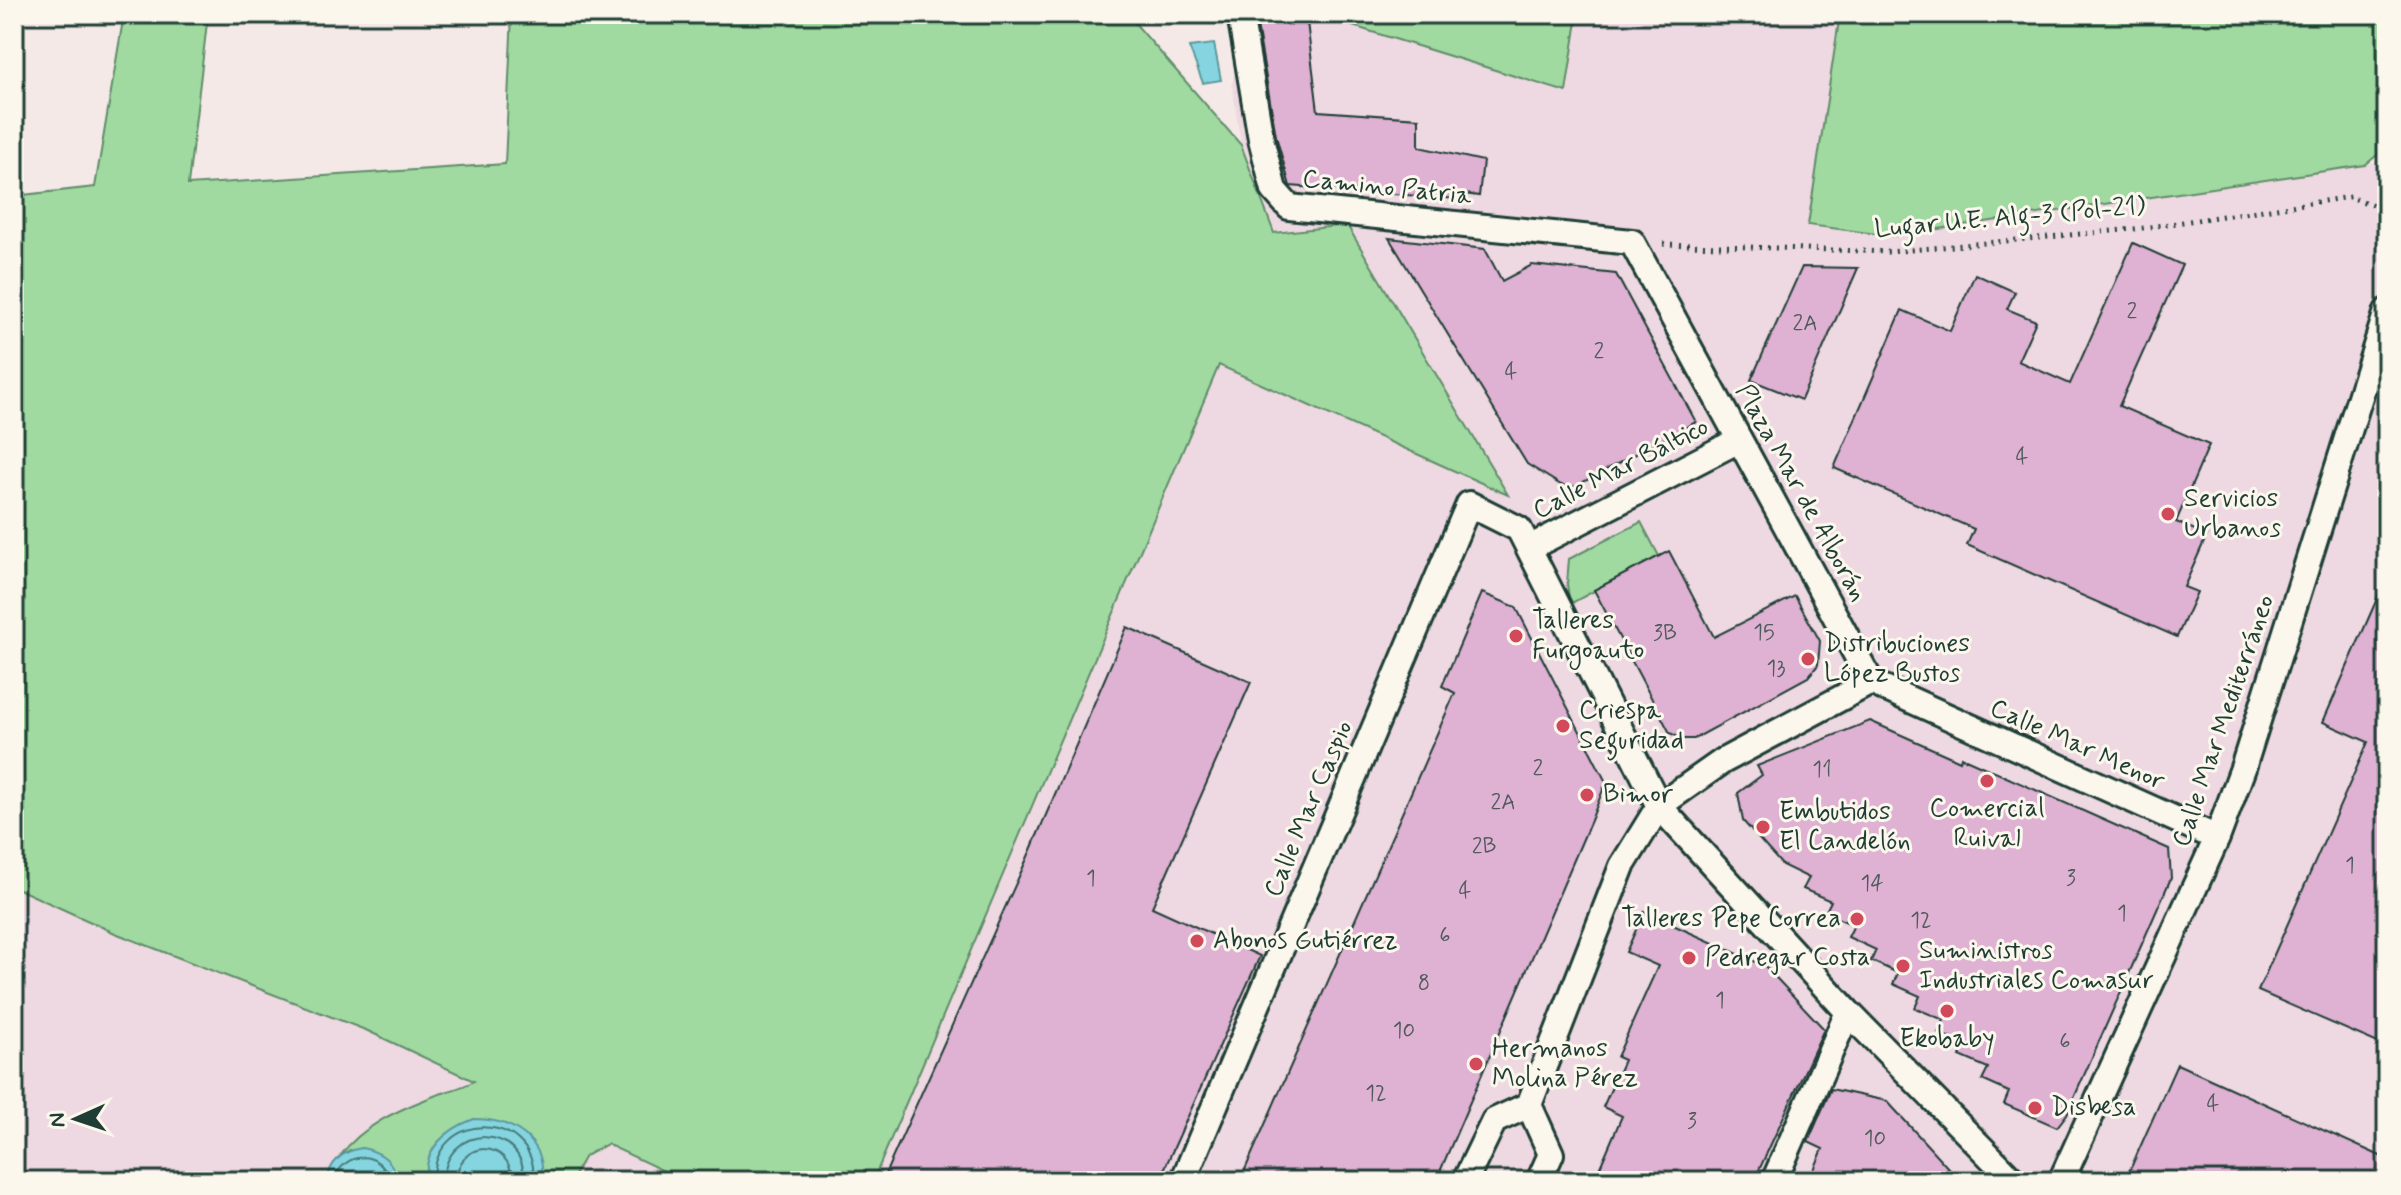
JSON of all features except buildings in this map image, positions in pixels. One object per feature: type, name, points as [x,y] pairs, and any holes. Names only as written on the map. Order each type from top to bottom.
[{"type":"street","name":"Camino Patria","points":[[1240,14],[1261,139],[1274,190],[1289,207],[1632,242]]},
{"type":"street","name":"Plaza Mar de Alborán","points":[[1632,242],[1871,682]]},
{"type":"street","name":"Calle Mar Mediterráneo","points":[[2061,1181],[2217,838],[2243,768],[2387,311]]},
{"type":"street","name":"Calle Mar Báltico","points":[[1529,548],[1739,440]]},
{"type":"street","name":"Calle Mar Caspio","points":[[1183,1181],[1469,504],[1519,529],[1529,548]]},
{"type":"street","points":[[1529,548],[1659,806],[1848,1012],[2014,1181]]},
{"type":"street","name":"Calle Mar Menor","points":[[1871,682],[2217,838]]},
{"type":"street","points":[[1465,1181],[1494,1121],[1529,1105],[1622,866],[1659,806],[1723,761],[1871,682]]},
{"type":"street","points":[[1774,1181],[1848,1012]]},
{"type":"street","points":[[1529,1105],[1551,1154],[1539,1181]]},
{"type":"path","name":"Lugar U.E. Alg-3 (Pol-21)","points":[[1632,242],[1890,252],[2143,228],[2350,197],[2387,212]]},
{"type":"shaded area","points":[[1246,14],[1314,14],[1566,92],[1578,14],[1840,14],[1808,224],[1892,236],[2365,165],[2387,159],[2387,1181],[873,1181],[1219,365],[1507,494],[1274,233],[1241,145],[1232,84]]},
{"type":"shaded area","points":[[14,887],[115,933],[368,1031],[685,1181],[14,1181]]},
{"type":"green space","points":[[124,14],[208,14],[188,185],[505,164],[512,14],[1127,14],[1241,145],[1274,233],[1347,225],[1508,495],[1219,365],[873,1181],[685,1181],[607,1144],[585,1156],[571,1181],[542,1181],[543,1173],[426,1175],[426,1181],[397,1181],[397,1176],[350,1150],[340,1156],[359,1136],[382,1120],[474,1081],[368,1031],[115,933],[14,887],[14,196],[95,187]]},
{"type":"green space","points":[[1314,14],[1578,14],[1566,92]]},
{"type":"green space","points":[[1840,14],[2387,14],[2387,147],[2365,165],[1892,236],[1808,225]]},
{"type":"green space","points":[[1641,522],[1659,556],[1570,604],[1567,584],[1569,559]]},
{"type":"water","points":[[1214,44],[1221,80],[1203,83],[1189,47]]},
{"type":"water","points":[[474,1119],[501,1123],[524,1134],[539,1154],[542,1181],[427,1181],[428,1159],[438,1142],[455,1128]]},
{"type":"water","points":[[362,1148],[386,1158],[397,1181],[327,1181],[338,1158]]},
{"type":"place","name":"Servicios Urbanos","points":[[2168,514]]},
{"type":"place","name":"Talleres Furgoauto","points":[[1516,636]]},
{"type":"place","name":"Distribuciones López Bustos","points":[[1808,659]]},
{"type":"place","name":"Criespa Seguridad","points":[[1563,726]]},
{"type":"place","name":"Comercial Ruival","points":[[1987,781]]},
{"type":"place","name":"Bimor","points":[[1587,795]]},
{"type":"place","name":"Embutidos El Candelón","points":[[1763,827]]},
{"type":"place","name":"Talleres Pepe Correa","points":[[1857,919]]},
{"type":"place","name":"Abonos Gutiérrez","points":[[1197,941]]},
{"type":"place","name":"Pedregar Costa","points":[[1689,958]]},
{"type":"place","name":"Suministros Industriales Comasur","points":[[1903,966]]},
{"type":"place","name":"Ekobaby","points":[[1947,1011]]},
{"type":"place","name":"Hermanos Molina Pérez","points":[[1476,1064]]},
{"type":"place","name":"Disbesa","points":[[2035,1108]]}]
